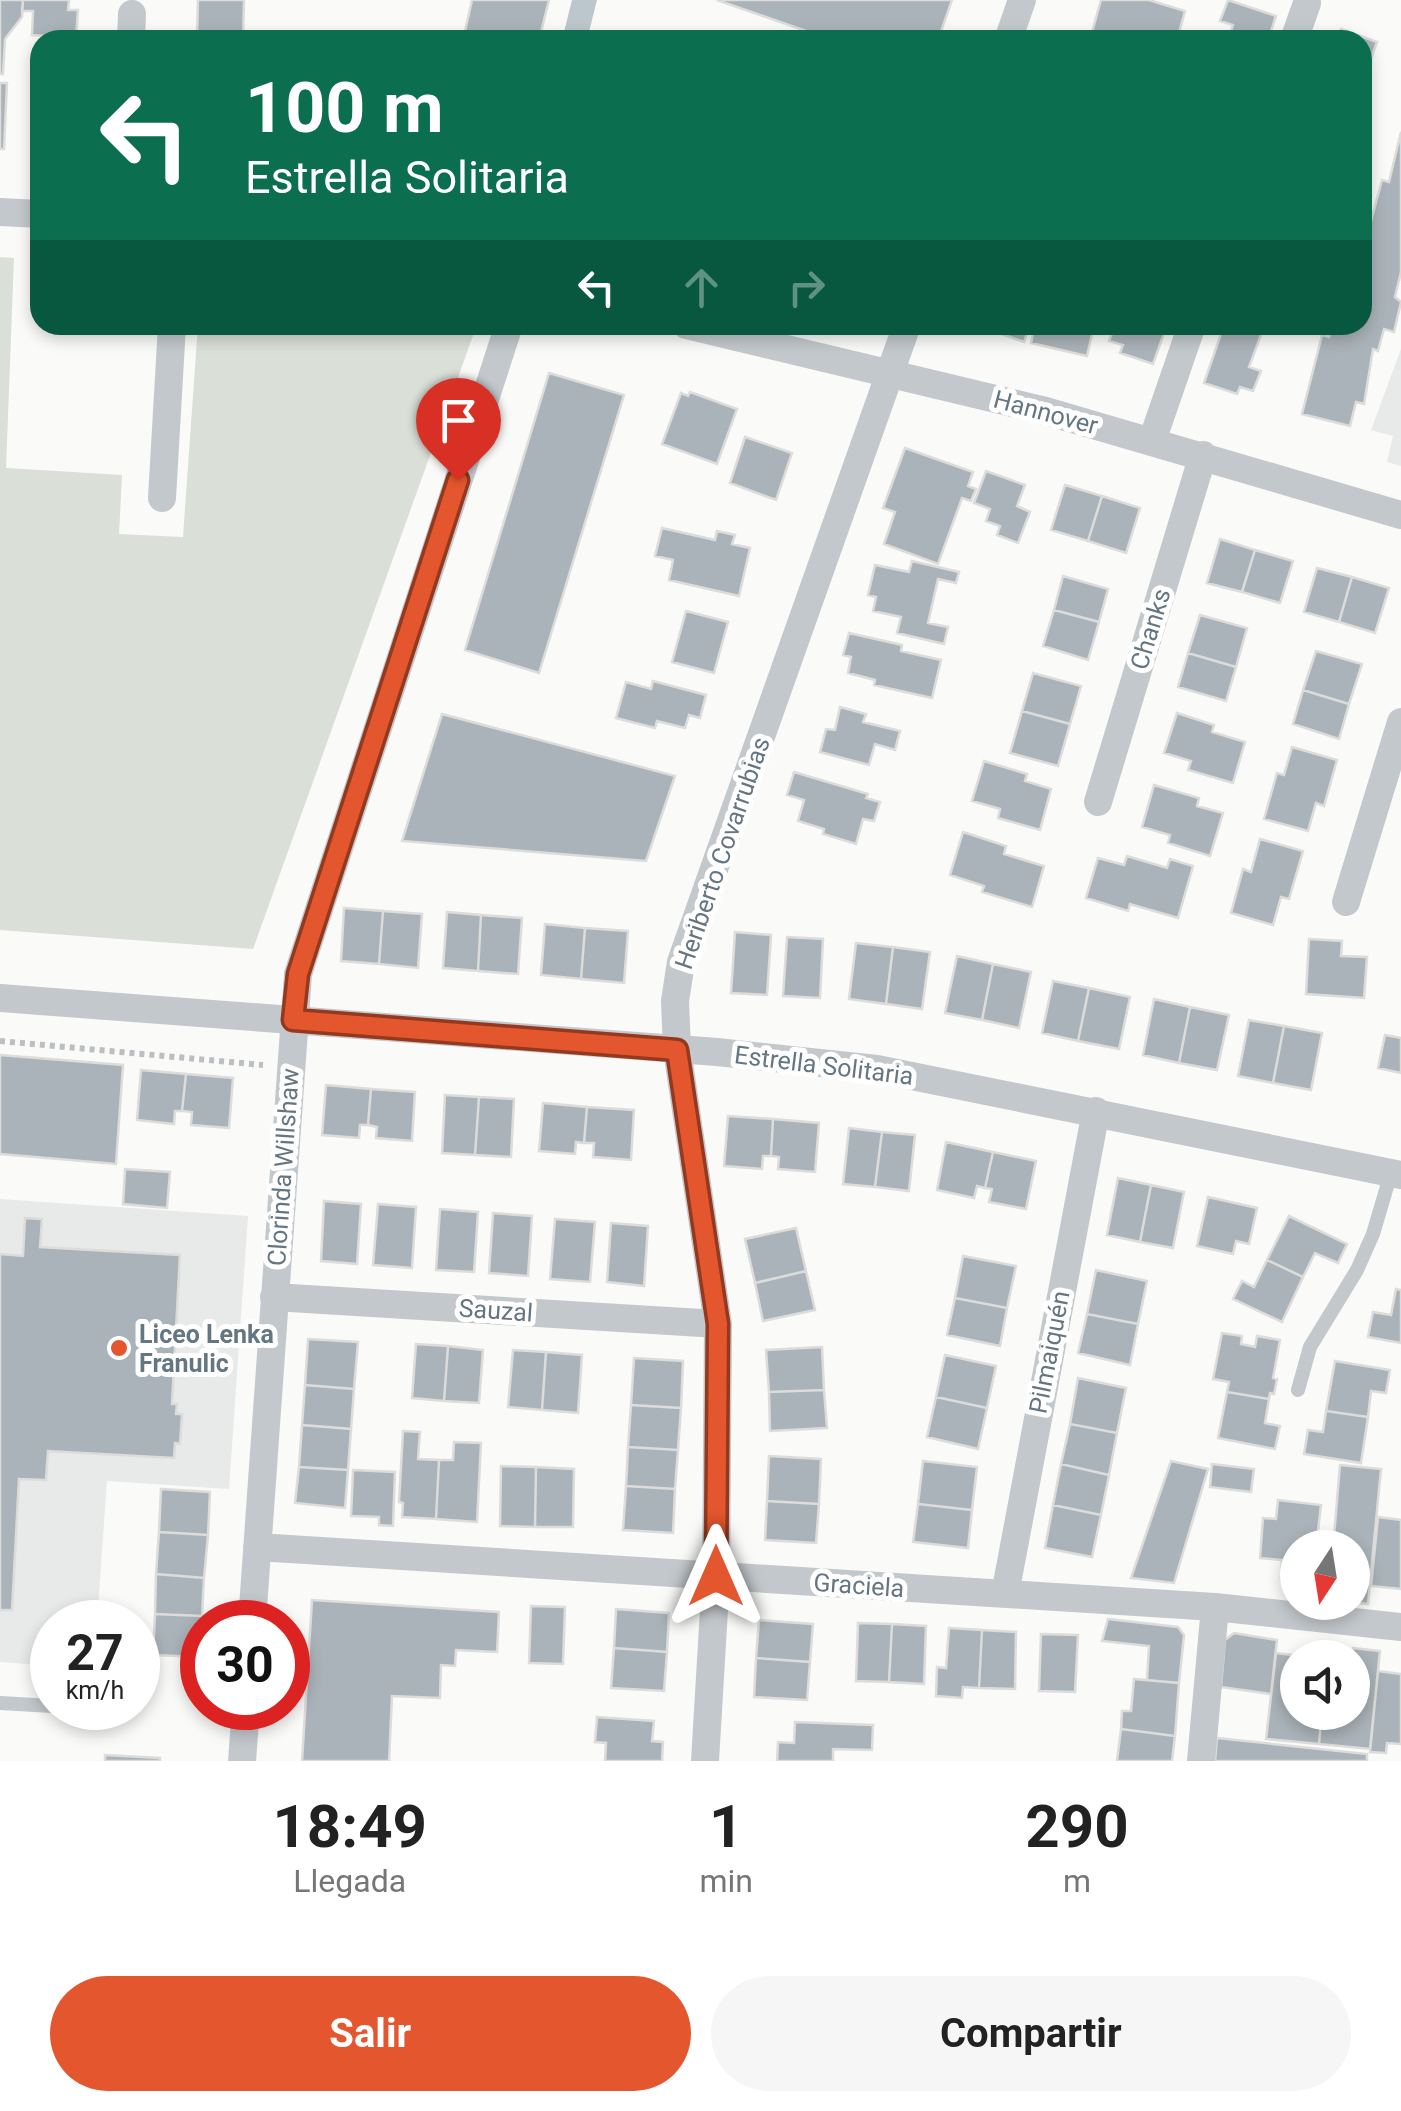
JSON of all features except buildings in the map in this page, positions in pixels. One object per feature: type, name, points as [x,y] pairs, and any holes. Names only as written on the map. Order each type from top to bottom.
[{"type":"street","points":[[1012,30],[1022,0]]},
{"type":"street","points":[[1298,30],[1307,4]]},
{"type":"street","points":[[0,212],[30,214]]},
{"type":"street","points":[[162,498],[171,335]]},
{"type":"street","name":"Clorinda Willshaw","points":[[253,1600],[298,974],[506,335]]},
{"type":"street","name":"Hannover","points":[[727,335],[1042,410],[1401,516]]},
{"type":"street","name":"Heriberto Covarrubias","points":[[705,1761],[716,1576],[718,1324],[677,1050],[676,1001],[681,962],[903,335]]},
{"type":"street","points":[[1152,441],[1189,335]]},
{"type":"street","name":"Chanks","points":[[1098,802],[1203,455]]},
{"type":"street","points":[[1346,902],[1401,722]]},
{"type":"street","name":"Estrella Solitaria","points":[[0,998],[877,1068],[1396,1174]]},
{"type":"street","name":"Pilmaiquén","points":[[1006,1594],[1096,1111]]},
{"type":"street","name":"Sauzal","points":[[274,1296],[718,1324]]},
{"type":"street","name":"Graciela","points":[[257,1547],[1214,1607],[1401,1627]]},
{"type":"street","points":[[1201,1761],[1214,1607]]},
{"type":"street","points":[[242,1761],[244,1730]]},
{"type":"lane","points":[[1298,1390],[1310,1347],[1357,1270],[1396,1174]]},
{"type":"lane","points":[[0,1703],[30,1705]]},
{"type":"path","points":[[0,1041],[263,1065]]},
{"type":"shaded area","points":[[572,0],[597,0],[590,30],[564,30]]},
{"type":"shaded area","points":[[0,257],[14,258],[6,468],[122,475],[119,534],[183,537],[197,335],[473,335],[253,949],[0,930]]},
{"type":"shaded area","points":[[1401,349],[1401,466],[1387,462],[1393,436],[1371,430]]},
{"type":"shaded area","name":"Liceo Lenka Franulic","points":[[0,1199],[248,1216],[229,1489],[107,1481],[99,1600],[30,1600],[30,1664],[0,1662]]},
{"type":"place","name":"Liceo Lenka Franulic","points":[[119,1348]]},
{"type":"route","points":[[458,480],[298,974],[293,1020],[677,1050],[718,1324],[716,1576]]}]
